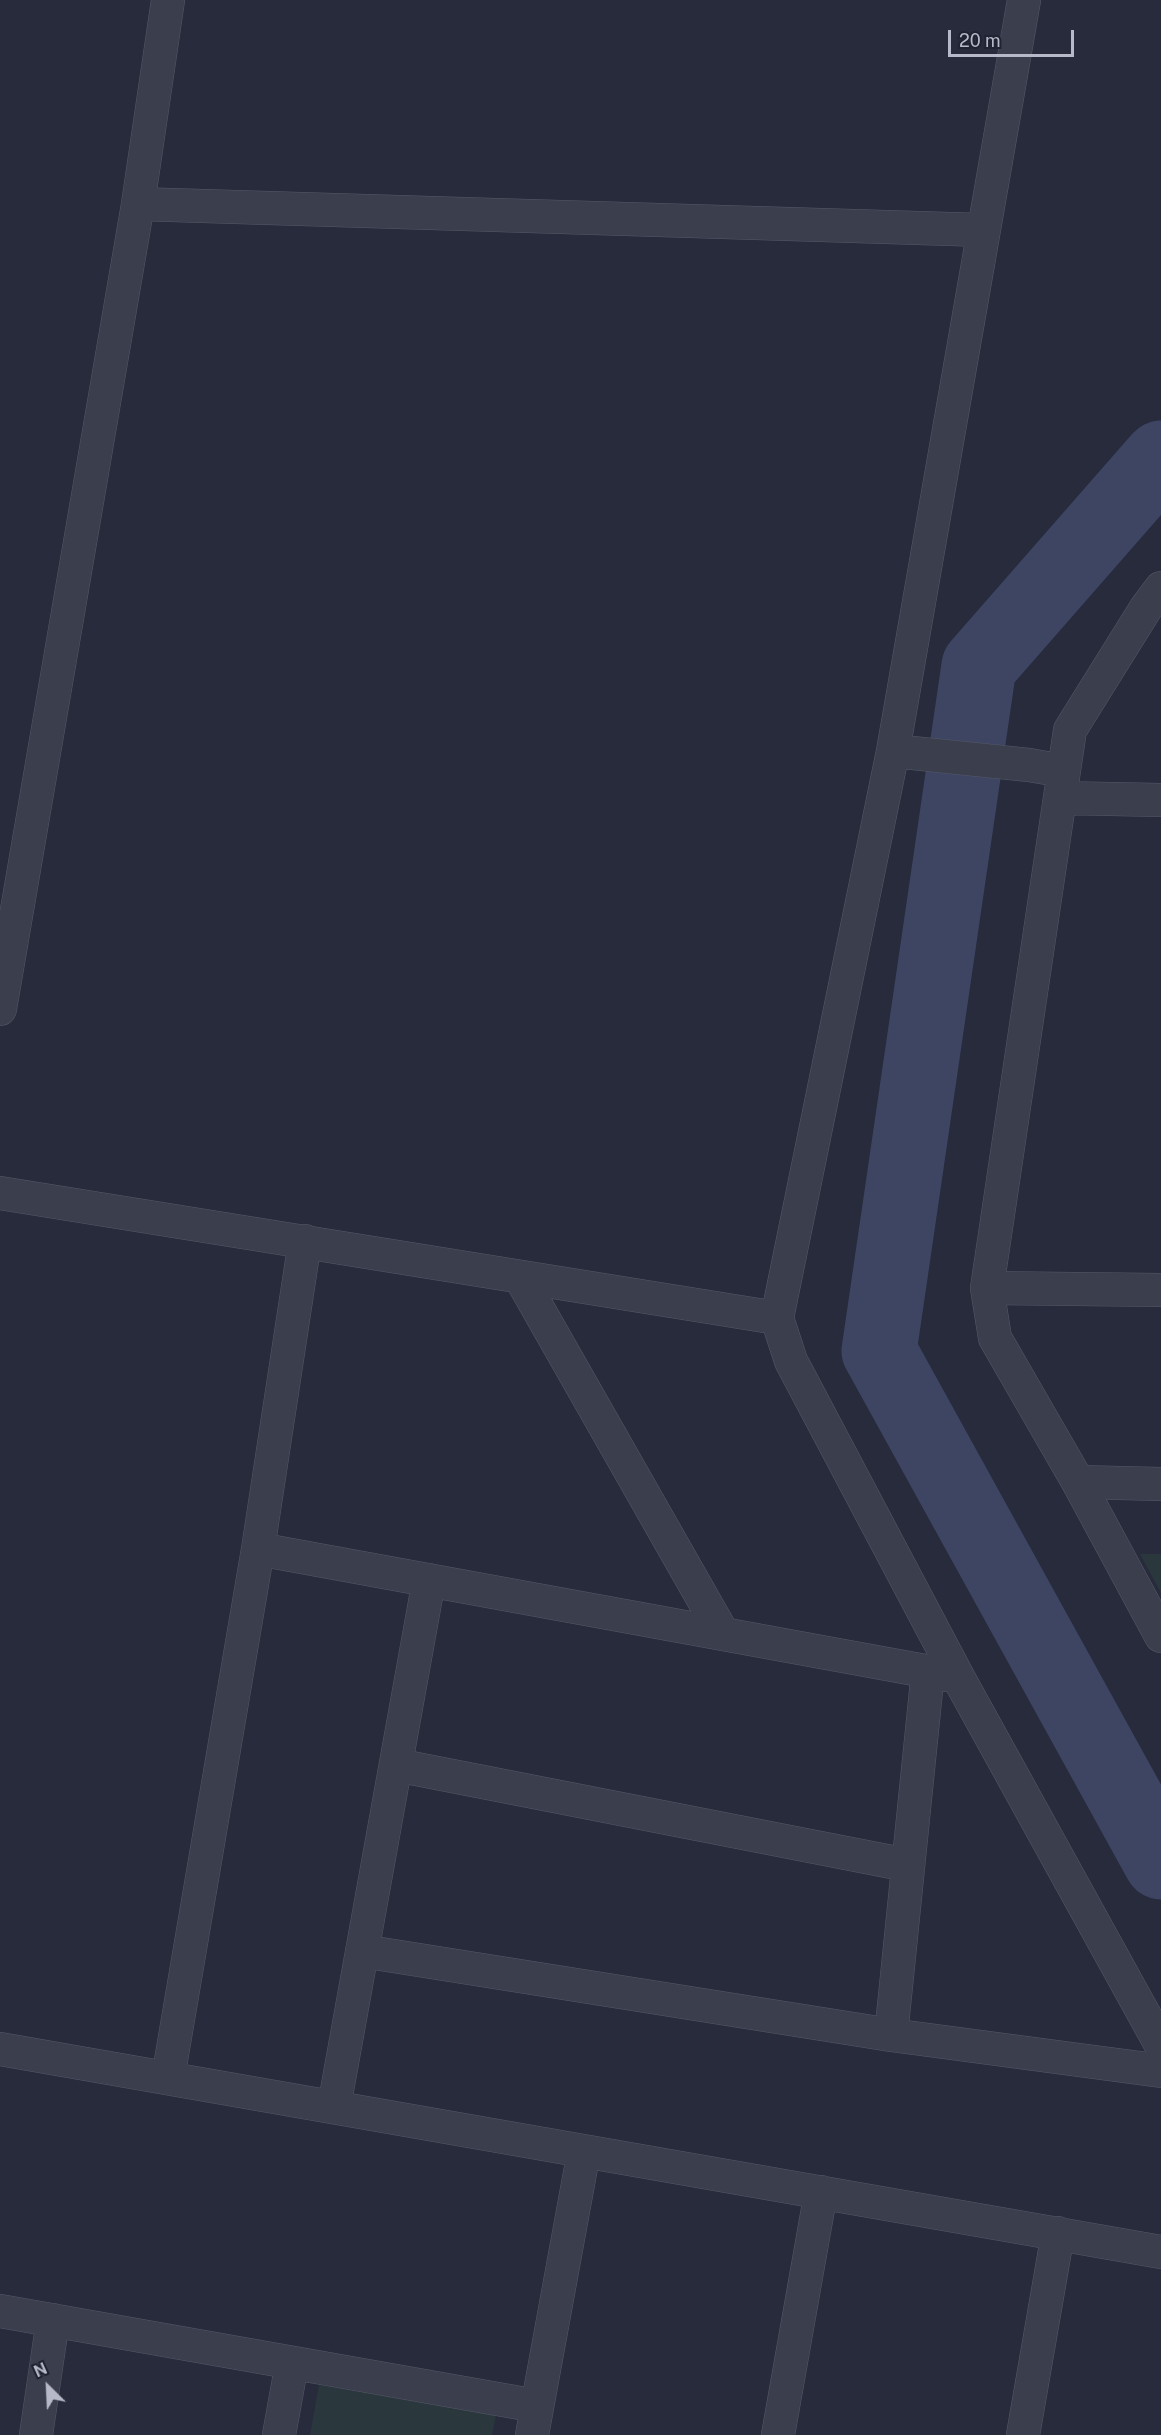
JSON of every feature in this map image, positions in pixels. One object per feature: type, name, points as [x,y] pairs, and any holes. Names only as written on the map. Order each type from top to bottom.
[{"type":"street","points":[[0,1010],[138,204],[168,0]]},
{"type":"street","points":[[1024,0],[983,231],[905,752],[777,1318],[791,1361],[943,1674],[1161,2045]]},
{"type":"street","points":[[138,204],[983,231]]},
{"type":"street","points":[[1156,601],[1070,730],[987,1288],[995,1338],[1078,1482],[1161,1636]]},
{"type":"street","points":[[905,752],[1029,765],[1062,785],[1161,800]]},
{"type":"street","points":[[0,1193],[777,1318]]},
{"type":"street","points":[[168,2078],[258,1549],[305,1241]]},
{"type":"street","points":[[520,1277],[723,1634]]},
{"type":"street","points":[[987,1288],[1161,1290]]},
{"type":"street","points":[[1078,1482],[1161,1484]]},
{"type":"street","points":[[258,1549],[943,1674]]},
{"type":"street","points":[[334,2107],[429,1580]]},
{"type":"street","points":[[891,2035],[907,1865],[943,1674]]},
{"type":"street","points":[[396,1765],[907,1865]]},
{"type":"street","points":[[362,1951],[891,2035],[1161,2072]]},
{"type":"street","points":[[0,2049],[1161,2252]]},
{"type":"street","points":[[0,2311],[292,2363],[534,2421],[584,2151]]},
{"type":"street","points":[[778,2435],[821,2192]]},
{"type":"street","points":[[1023,2435],[1058,2233]]},
{"type":"street","points":[[36,2435],[53,2320]]},
{"type":"street","points":[[279,2435],[292,2363]]},
{"type":"shaded area","points":[[1140,1554],[1161,1554],[1161,1593]]},
{"type":"shaded area","points":[[319,2385],[496,2415],[492,2435],[310,2435]]},
{"type":"waterway","points":[[1161,458],[979,666],[879,1351],[1161,1862]]}]
